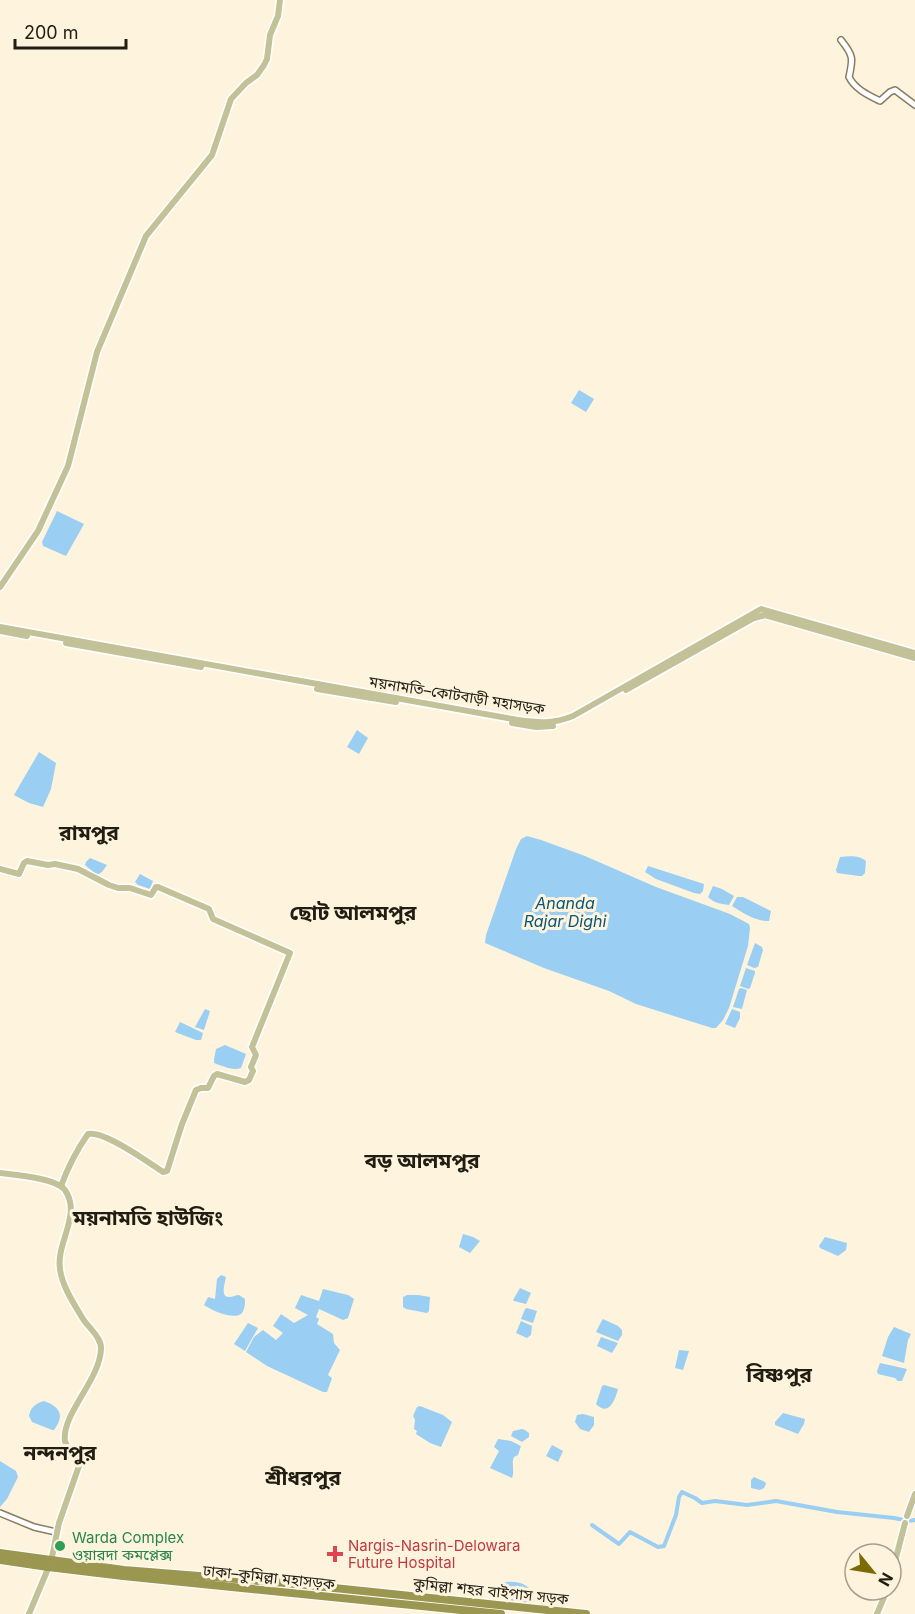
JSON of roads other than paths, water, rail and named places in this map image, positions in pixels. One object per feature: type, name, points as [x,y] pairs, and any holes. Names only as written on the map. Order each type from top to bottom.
[{"type":"highway","points":[[0,1552],[130,1568],[132,1574],[129,1580],[124,1580],[47,1571],[0,1562]]},
{"type":"highway","name":"কুমিল্লা শহর বাইপাস সড়ক","points":[[0,1552],[132,1574],[286,1583],[586,1614]]},
{"type":"highway","name":"ঢাকা–কুমিল্লা মহাসড়ক","points":[[0,1562],[501,1614]]},
{"type":"main road","points":[[0,587],[38,531],[68,466],[97,352],[146,236],[212,155],[231,99],[257,75],[264,65],[270,35],[278,16],[280,0]]},
{"type":"main road","name":"ময়নামতি–কোটবাড়ী মহাসড়ক","points":[[0,627],[518,720],[541,722],[560,722],[573,716],[761,609],[915,653]]},
{"type":"main road","name":"ময়নামতি–কোটবাড়ী মহাসড়ক","points":[[0,632],[536,727],[556,726],[572,721],[759,616],[771,616],[915,658]]},
{"type":"main road","points":[[0,869],[16,874],[20,873],[27,861],[55,864],[78,869],[118,888],[130,888],[152,895],[158,887],[209,909],[213,919],[290,953],[252,1047],[256,1055],[249,1080],[245,1082],[218,1074],[214,1076],[208,1088],[196,1090],[167,1171],[163,1172],[103,1136],[90,1132],[76,1151],[61,1186]]},
{"type":"main road","points":[[0,1173],[55,1183],[61,1186],[69,1199],[71,1213],[61,1248],[60,1268],[68,1291],[102,1347],[98,1366],[74,1409],[66,1434],[67,1446],[80,1463],[56,1532],[52,1557]]},
{"type":"main road","points":[[900,1542],[915,1494]]},
{"type":"main road","points":[[29,1614],[47,1571]]},
{"type":"street","points":[[842,40],[853,61],[849,77],[853,84],[880,101],[895,90],[915,105]]},
{"type":"street","points":[[0,1513],[34,1527],[56,1532]]},
{"type":"water","points":[[579,390],[594,399],[586,412],[571,403]]},
{"type":"water","points":[[57,511],[84,524],[66,556],[43,546],[42,542]]},
{"type":"water","points":[[357,730],[368,738],[359,754],[347,747]]},
{"type":"water","points":[[39,752],[56,763],[51,789],[43,807],[14,795]]},
{"type":"water","name":"Ananda Rajar Dighi","points":[[527,836],[585,856],[656,887],[730,914],[749,924],[748,946],[729,1008],[716,1028],[636,1004],[609,991],[544,968],[485,943],[516,849],[521,839]]},
{"type":"water","points":[[854,856],[863,859],[866,861],[865,873],[859,876],[837,873],[840,857]]},
{"type":"water","points":[[90,858],[107,865],[102,872],[97,875],[85,865]]},
{"type":"water","points":[[648,866],[704,884],[703,891],[700,894],[694,893],[656,879],[645,872]]},
{"type":"water","points":[[140,874],[153,881],[150,889],[135,882]]},
{"type":"water","points":[[713,886],[734,896],[729,905],[720,904],[708,897]]},
{"type":"water","points":[[737,897],[743,897],[771,911],[769,921],[755,919],[732,906]]},
{"type":"water","points":[[755,943],[763,950],[758,967],[754,968],[747,965]]},
{"type":"water","points":[[746,968],[755,971],[748,989],[740,986]]},
{"type":"water","points":[[741,988],[747,990],[742,1009],[733,1007]]},
{"type":"water","points":[[205,1009],[210,1011],[204,1030],[195,1027]]},
{"type":"water","points":[[732,1009],[740,1012],[735,1028],[725,1024]]},
{"type":"water","points":[[180,1022],[203,1033],[201,1040],[175,1032]]},
{"type":"water","points":[[225,1045],[246,1054],[241,1068],[231,1069],[214,1063],[216,1049]]},
{"type":"water","points":[[463,1234],[480,1241],[470,1253],[459,1247]]},
{"type":"water","points":[[825,1237],[847,1243],[846,1250],[838,1256],[820,1248]]},
{"type":"water","points":[[221,1275],[226,1277],[224,1289],[226,1296],[239,1295],[245,1299],[244,1309],[237,1316],[217,1312],[204,1305],[208,1297],[215,1299],[217,1279]]},
{"type":"water","points":[[520,1288],[531,1293],[526,1304],[513,1300]]},
{"type":"water","points":[[323,1289],[348,1295],[354,1299],[348,1318],[343,1320],[319,1309],[316,1317],[319,1319],[317,1324],[333,1334],[334,1343],[340,1350],[328,1375],[332,1378],[327,1392],[267,1366],[246,1352],[254,1337],[263,1330],[276,1340],[283,1333],[273,1326],[281,1314],[294,1323],[308,1315],[295,1308],[301,1295],[319,1301]]},
{"type":"water","points":[[407,1295],[430,1297],[429,1311],[427,1313],[403,1307],[403,1297]]},
{"type":"water","points":[[527,1308],[537,1311],[533,1323],[521,1319]]},
{"type":"water","points":[[603,1319],[622,1330],[618,1341],[596,1332]]},
{"type":"water","points":[[521,1321],[532,1326],[531,1335],[527,1338],[516,1333]]},
{"type":"water","points":[[248,1323],[258,1328],[245,1351],[234,1344]]},
{"type":"water","points":[[894,1327],[911,1334],[904,1363],[882,1356]]},
{"type":"water","points":[[601,1337],[618,1343],[612,1353],[597,1346]]},
{"type":"water","points":[[679,1350],[689,1351],[683,1370],[675,1368]]},
{"type":"water","points":[[880,1363],[907,1369],[902,1381],[878,1374]]},
{"type":"water","points":[[604,1385],[618,1389],[611,1406],[604,1409],[596,1404]]},
{"type":"water","points":[[44,1401],[54,1406],[59,1412],[59,1420],[54,1430],[32,1422],[29,1416],[34,1406]]},
{"type":"water","points":[[420,1406],[443,1415],[452,1422],[441,1447],[416,1434],[413,1416],[417,1407]]},
{"type":"water","points":[[783,1413],[805,1419],[798,1434],[775,1425]]},
{"type":"water","points":[[577,1415],[594,1417],[594,1425],[589,1432],[580,1429],[575,1422]]},
{"type":"water","points":[[522,1429],[529,1433],[529,1437],[522,1442],[511,1436],[513,1431]]},
{"type":"water","points":[[498,1439],[511,1441],[521,1446],[518,1455],[513,1459],[512,1478],[490,1468],[499,1451],[494,1447]]},
{"type":"water","points":[[552,1445],[563,1451],[558,1462],[546,1456]]},
{"type":"water","points":[[0,1461],[16,1471],[18,1477],[7,1499],[0,1507]]},
{"type":"water","points":[[754,1477],[765,1482],[764,1488],[760,1490],[751,1488],[751,1480]]},
{"type":"water","points":[[500,1583],[523,1584],[530,1589],[532,1598],[524,1602],[504,1597],[498,1592]]},
{"type":"waterway","points":[[592,1525],[619,1544],[630,1532],[658,1547],[664,1546],[682,1492],[702,1503],[715,1501],[747,1505],[776,1501],[837,1512],[915,1520]]},
{"type":"place","name":"Warda Complex ওয়ারদা কমপ্লেক্স","points":[[60,1546]]},
{"type":"place","name":"Nargis-Nasrin-Delowara Future Hospital","points":[[335,1554]]},
{"type":"district","name":"রামপুর","points":[[89,832]]},
{"type":"district","name":"ছোট আলমপুর","points":[[353,912]]},
{"type":"district","name":"বড় আলমপুর","points":[[422,1160]]},
{"type":"district","name":"ময়নামতি হাউজিং","points":[[148,1217]]},
{"type":"district","name":"বিষ্ণপুর","points":[[779,1374]]},
{"type":"district","name":"নন্দনপুর","points":[[60,1452]]},
{"type":"district","name":"শ্রীধরপুর","points":[[303,1477]]}]
